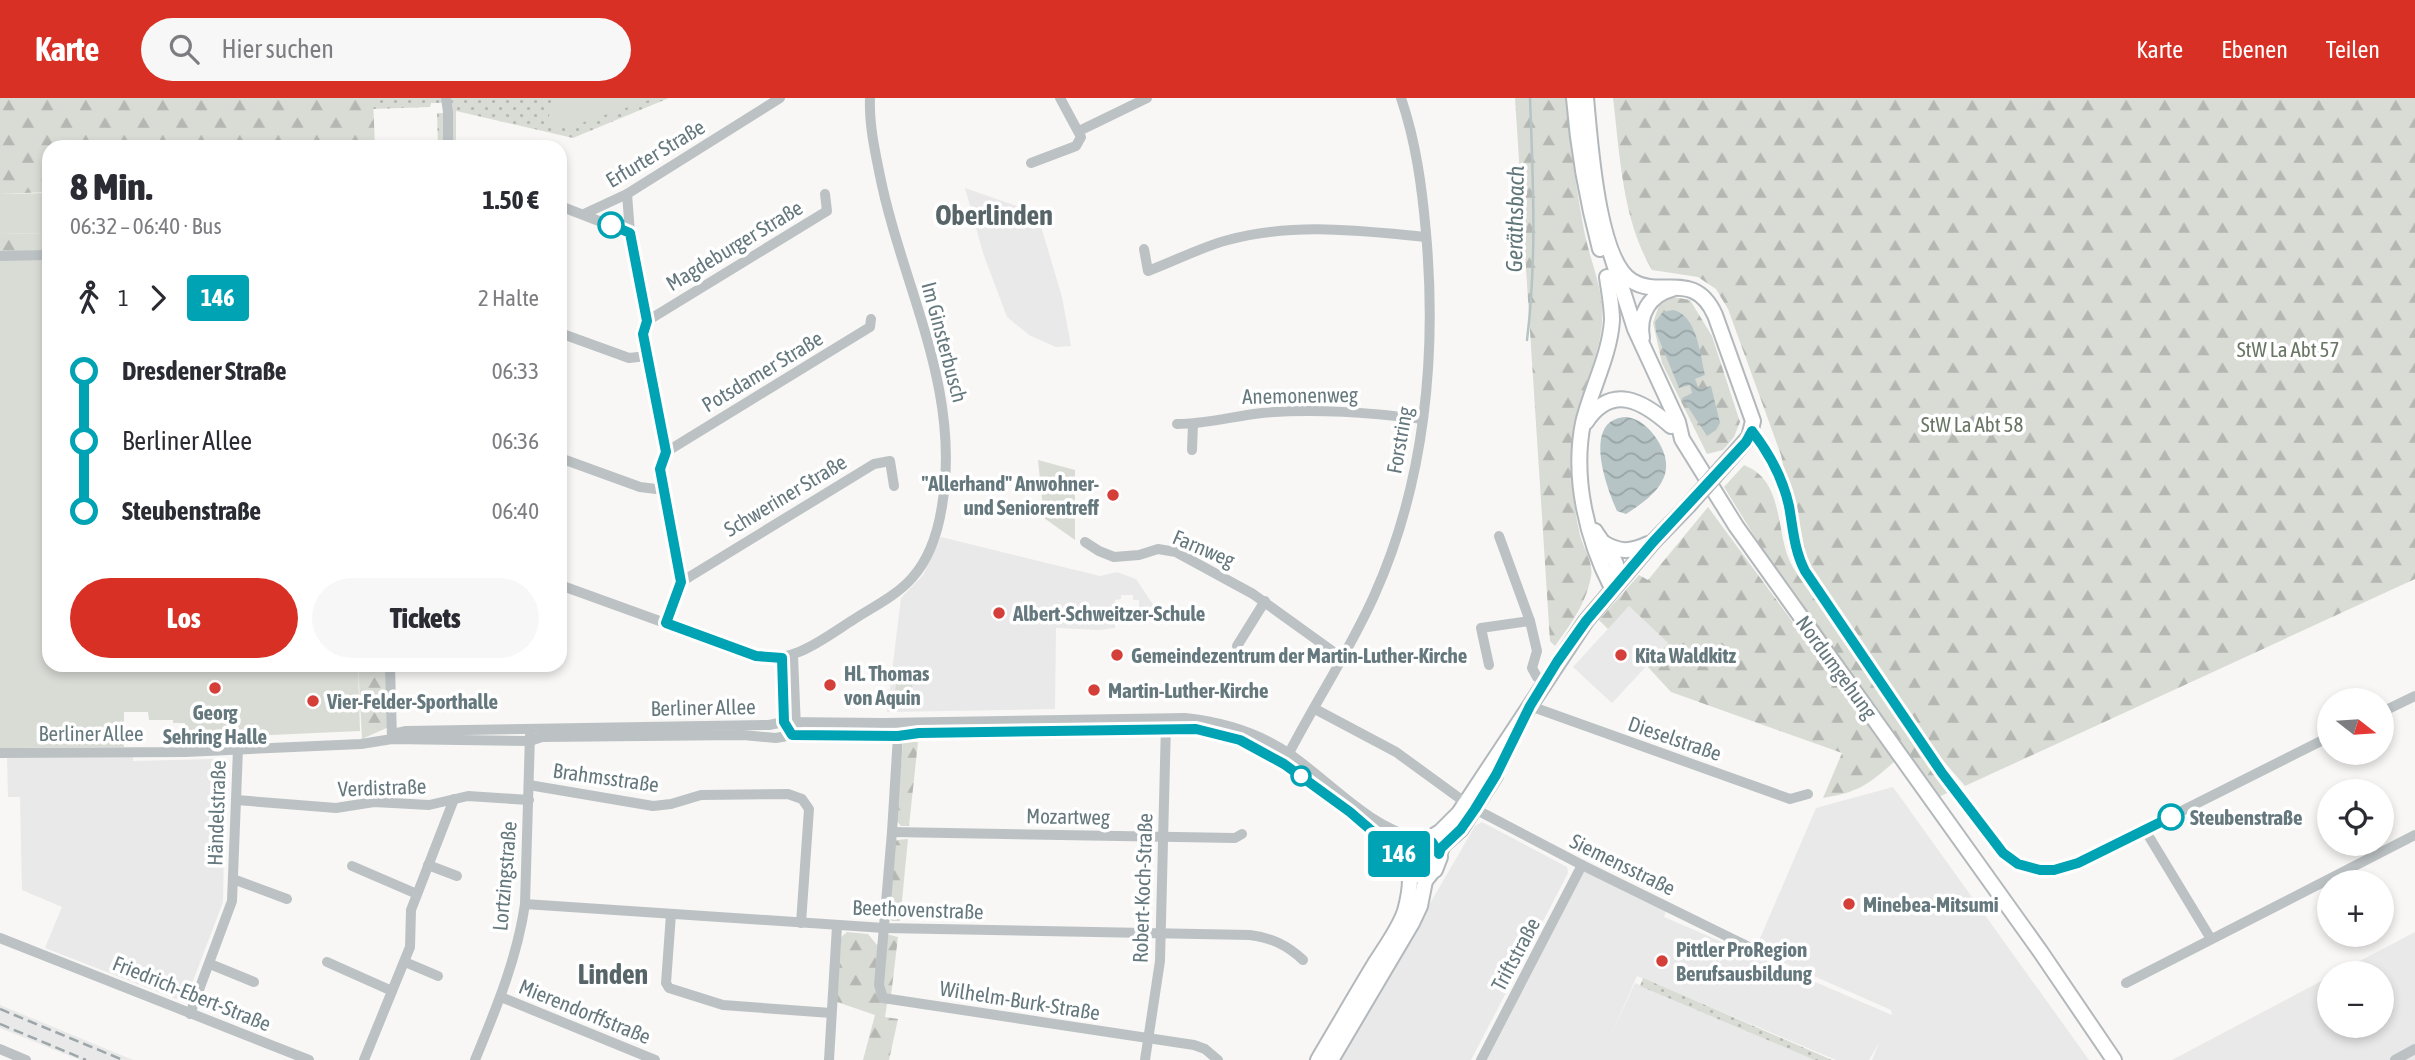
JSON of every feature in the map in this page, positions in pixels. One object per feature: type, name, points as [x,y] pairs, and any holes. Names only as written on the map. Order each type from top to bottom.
[{"type":"main road","points":[[1574,98],[1581,161],[1607,277],[1611,309],[1611,331],[1581,433],[1579,464],[1594,547],[1600,566],[1612,588]]},
{"type":"main road","points":[[1331,1060],[1412,923],[1420,906],[1425,881],[1439,862],[1441,848],[1461,829],[1476,789],[1569,644],[1612,588],[1746,442],[1752,431],[1752,415],[1712,308],[1703,296],[1684,288],[1634,283],[1621,272],[1609,248],[1591,160],[1586,98]]},
{"type":"main road","name":"Nordumgehung","points":[[1609,248],[1631,319],[1678,422],[1682,439],[1736,526],[2032,940],[2114,1060]]},
{"type":"main road","points":[[1607,277],[1639,358],[1671,425]]},
{"type":"main road","points":[[1645,354],[1641,332],[1645,309],[1659,294],[1684,288]]},
{"type":"main road","points":[[1581,433],[1589,417],[1603,404],[1626,399],[1651,408],[1671,425],[1682,439]]},
{"type":"main road","points":[[1585,508],[1619,571],[1612,588]]},
{"type":"main road","points":[[1601,541],[1612,549],[1624,551],[1653,542]]},
{"type":"main road","points":[[1318,1060],[1401,920],[1409,896],[1406,846],[1447,826],[1471,806],[1496,775],[1530,706]]},
{"type":"main road","points":[[1423,839],[1434,844],[1439,854]]},
{"type":"main road","points":[[1405,864],[1421,876],[1433,872]]},
{"type":"street","points":[[446,98],[448,140]]},
{"type":"street","name":"Erfurter Straße","points":[[584,215],[627,194],[780,98]]},
{"type":"street","name":"Im Ginsterbusch","points":[[788,656],[898,591],[914,576],[933,545],[945,493],[947,440],[941,393],[934,360],[886,204],[870,117],[870,98]]},
{"type":"street","points":[[1031,163],[1076,146],[1080,137],[1079,131],[1060,98]]},
{"type":"street","points":[[1079,131],[1147,98]]},
{"type":"street","name":"Forstring","points":[[1287,759],[1374,595],[1390,553],[1412,477],[1423,419],[1430,313],[1426,237],[1419,171],[1401,98]]},
{"type":"street","points":[[627,194],[630,233],[647,321],[643,334],[666,452],[660,469],[681,582],[666,623]]},
{"type":"street","name":"Magdeburger Straße","points":[[647,321],[827,211],[825,194]]},
{"type":"street","points":[[567,209],[630,233]]},
{"type":"street","points":[[1144,248],[1148,271],[1226,240],[1258,233],[1336,229],[1426,237]]},
{"type":"street","points":[[0,256],[42,255]]},
{"type":"street","name":"Potsdamer Straße","points":[[666,452],[870,327],[871,319]]},
{"type":"street","points":[[567,336],[629,358],[647,356]]},
{"type":"street","name":"Anemonenweg","points":[[1177,424],[1193,424],[1233,416],[1303,411],[1373,413],[1423,419]]},
{"type":"street","points":[[1192,450],[1193,424]]},
{"type":"street","points":[[1752,431],[1768,453],[1786,495],[1795,544],[1805,571],[1942,773],[2003,853],[2026,868],[2054,870],[2078,863],[2317,743]]},
{"type":"street","points":[[567,460],[640,486],[664,490]]},
{"type":"street","name":"Schweriner Straße","points":[[681,582],[874,464],[890,461],[894,486]]},
{"type":"street","points":[[1499,536],[1530,621],[1536,651],[1532,668],[1544,682]]},
{"type":"street","name":"Farnweg","points":[[1085,542],[1099,551],[1121,557],[1165,549],[1206,566],[1265,601],[1342,658]]},
{"type":"street","points":[[567,588],[756,656],[788,656]]},
{"type":"street","points":[[1237,646],[1265,601]]},
{"type":"street","points":[[1489,665],[1481,628],[1530,621]]},
{"type":"street","points":[[788,656],[784,722],[794,735]]},
{"type":"street","points":[[788,656],[796,722],[794,735]]},
{"type":"street","points":[[390,672],[392,739]]},
{"type":"street","points":[[2394,706],[2415,696]]},
{"type":"street","name":"Dieselstraße","points":[[1530,706],[1790,799],[1808,794]]},
{"type":"street","name":"Siemensstraße","points":[[1315,709],[1396,752],[1471,806],[1582,866],[1755,950]]},
{"type":"street","name":"Berliner Allee","points":[[530,735],[898,736],[1203,719],[1236,727],[1262,738],[1331,793],[1380,824],[1423,839]]},
{"type":"street","name":"Berliner Allee","points":[[0,753],[237,750],[361,744],[392,739],[769,725],[784,722],[1166,723]]},
{"type":"street","name":"Robert-Koch-Straße","points":[[1145,1060],[1160,968],[1166,723]]},
{"type":"street","name":"Lortzingstraße","points":[[475,1060],[519,939],[525,904],[530,735]]},
{"type":"street","points":[[884,928],[898,736]]},
{"type":"street","name":"Händelstraße","points":[[190,1014],[230,908],[237,750]]},
{"type":"street","name":"Brahmsstraße","points":[[529,785],[653,806],[701,795],[788,794],[797,797],[806,802],[809,809],[801,923]]},
{"type":"street","name":"Berliner Allee","points":[[1331,793],[1405,864]]},
{"type":"street","name":"Verdistraße","points":[[236,800],[336,808],[374,802],[429,805],[474,796],[529,800]]},
{"type":"street","points":[[364,1060],[405,962],[411,943],[411,910],[454,799]]},
{"type":"street","points":[[2145,830],[2211,939]]},
{"type":"street","name":"Mozartweg","points":[[892,832],[1235,838],[1242,834]]},
{"type":"street","points":[[2126,983],[2415,835]]},
{"type":"street","points":[[428,864],[457,876]]},
{"type":"street","points":[[352,866],[417,894]]},
{"type":"street","name":"Triftstraße","points":[[1481,1060],[1582,866]]},
{"type":"street","name":"Händelstraße","points":[[233,879],[286,899]]},
{"type":"street","name":"Beethovenstraße","points":[[525,904],[837,926],[1266,937],[1283,944],[1303,960]]},
{"type":"street","points":[[671,914],[666,983],[669,988],[723,1005],[831,1013]]},
{"type":"street","points":[[830,1060],[837,926]]},
{"type":"street","name":"Wilhelm-Burk-Straße","points":[[884,928],[879,985],[883,998],[1199,1046],[1218,1060]]},
{"type":"street","name":"Friedrich-Ebert-Straße","points":[[0,938],[309,1060]]},
{"type":"street","points":[[327,962],[392,991]]},
{"type":"street","points":[[405,962],[438,976]]},
{"type":"street","points":[[210,964],[254,982]]},
{"type":"street","name":"Mierendorffstraße","points":[[500,997],[655,1060]]},
{"type":"street","points":[[0,1049],[26,1060]]},
{"type":"street","points":[[2395,1060],[2415,1049]]},
{"type":"shaded area","points":[[965,188],[1037,213],[1062,297],[1071,346],[1056,347],[1029,335],[1007,317],[983,253]]},
{"type":"shaded area","name":"Albert-Schweitzer-Schule","points":[[941,537],[1100,576],[1117,572],[1136,579],[1160,619],[1153,619],[1153,608],[1139,608],[1139,600],[1133,600],[1133,595],[1121,595],[1121,599],[1115,600],[1115,628],[1056,628],[1055,709],[887,712],[901,598],[923,575]]},
{"type":"shaded area","name":"Kita Waldkitz","points":[[1629,606],[1668,643],[1612,703],[1573,667]]},
{"type":"shaded area","points":[[133,754],[133,761],[214,759],[225,769],[225,777],[215,777],[214,791],[225,791],[223,902],[188,994],[179,1000],[45,948],[62,907],[22,890],[20,797],[8,797],[7,756]]},
{"type":"shaded area","points":[[1893,787],[2089,1060],[1872,1060],[1879,1043],[1869,1060],[1836,1060],[1637,976],[1609,1040],[1635,983],[1816,1060],[1481,1060],[1582,865],[1667,907],[1664,917],[1892,1015],[1891,1010],[1755,950],[1816,808]]},
{"type":"shaded area","points":[[1482,822],[1567,867],[1568,873],[1471,1060],[1339,1060],[1475,826]]},
{"type":"shaded area","points":[[2415,932],[2415,1060],[2172,1060],[2317,983],[2317,1038],[2394,1038],[2394,961],[2360,961],[2386,947],[2394,947],[2394,943]]},
{"type":"shaded area","points":[[0,1005],[133,1060],[80,1060],[0,1028]]},
{"type":"green space","points":[[0,98],[373,98],[375,140],[42,140],[42,192],[0,194]]},
{"type":"green space","points":[[373,98],[669,98],[573,138],[456,111],[456,140],[438,140],[437,113],[443,113],[443,103],[431,103],[430,107],[373,109]]},
{"type":"green space","points":[[1515,98],[1567,98],[1579,201],[1602,307],[1599,342],[1578,411],[1572,446],[1576,513],[1592,571],[1582,604],[1555,646],[1550,641]]},
{"type":"green space","points":[[1613,98],[2415,98],[2415,579],[1965,786],[1928,743],[1813,572],[1800,546],[1781,455],[1728,309],[1716,289],[1698,277],[1652,270],[1634,230],[1628,208]]},
{"type":"green space","points":[[552,99],[649,100],[584,122],[571,130],[548,122]]},
{"type":"green space","points":[[42,193],[42,233],[0,234],[0,194]]},
{"type":"green space","points":[[42,233],[42,278],[0,281],[0,234]]},
{"type":"green space","points":[[0,256],[42,256],[42,672],[358,672],[360,731],[185,739],[185,723],[149,720],[148,712],[124,712],[124,747],[0,748]]},
{"type":"green space","points":[[1673,297],[1690,300],[1712,336],[1740,422],[1734,437],[1723,450],[1707,454],[1662,363],[1653,323],[1659,305]]},
{"type":"green space","points":[[1038,460],[1075,470],[1075,540],[1044,518]]},
{"type":"green space","points":[[1744,465],[1765,481],[1771,492],[1784,544],[1795,571],[1951,791],[1939,797],[1763,550],[1724,487]]},
{"type":"green space","points":[[1708,507],[1895,761],[1862,786],[1823,798],[1842,753],[1671,692],[1647,666],[1668,643],[1629,606],[1608,629],[1599,620],[1639,575],[1648,580]]},
{"type":"green space","points":[[898,669],[914,671],[910,702],[894,700]]},
{"type":"green space","points":[[358,672],[390,672],[391,726],[362,739]]},
{"type":"green space","points":[[918,742],[909,826],[901,826],[896,820],[903,743]]},
{"type":"green space","points":[[908,839],[900,921],[892,921],[889,918],[894,844],[897,840]]},
{"type":"green space","points":[[847,932],[868,934],[877,945],[886,934],[898,937],[890,1004],[887,1004],[885,1017],[898,1019],[889,1060],[863,1060],[875,1015],[837,1002],[841,937]]},
{"type":"green space","points":[[1643,978],[1832,1060],[1815,1060],[1640,986]]},
{"type":"water","points":[[1673,310],[1687,319],[1696,336],[1705,375],[1695,379],[1699,389],[1711,386],[1720,423],[1716,430],[1707,436],[1682,398],[1692,393],[1690,385],[1679,388],[1656,332],[1655,322],[1663,312]]},
{"type":"water","points":[[1627,417],[1642,423],[1654,435],[1666,460],[1666,471],[1656,490],[1626,514],[1617,511],[1607,486],[1601,441],[1604,429],[1613,420]]},
{"type":"waterway","name":"Geräthsbach","points":[[1527,340],[1533,249],[1530,98]]},
{"type":"railway","points":[[0,1009],[123,1060]]},
{"type":"railway","points":[[0,1024],[86,1060]]},
{"type":"bus line","name":"146","points":[[611,225],[630,233],[647,321],[643,334],[666,452],[660,469],[681,582],[666,623],[756,656],[767,659],[782,658],[784,722],[792,735],[898,736],[919,733],[1196,729],[1257,747],[1350,812],[1402,857],[1406,846],[1419,839],[1432,842],[1439,854],[1441,848],[1461,829],[1475,809],[1496,775],[1530,706],[1586,621],[1653,542],[1746,442],[1752,431],[1768,453],[1786,495],[1800,563],[1925,749],[2003,853],[2026,868],[2054,870],[2078,863],[2171,817]]},
{"type":"place","name":"\"Allerhand\" Anwohner- und Seniorentreff","points":[[1113,495]]},
{"type":"place","name":"Albert-Schweitzer-Schule","points":[[999,613]]},
{"type":"place","name":"Gemeindezentrum der Martin-Luther-Kirche","points":[[1117,655]]},
{"type":"place","name":"Kita Waldkitz","points":[[1621,655]]},
{"type":"place","name":"Hl. Thomas von Aquin","points":[[830,685]]},
{"type":"place","name":"Georg Sehring Halle","points":[[215,688]]},
{"type":"place","name":"Martin-Luther-Kirche","points":[[1094,690]]},
{"type":"place","name":"Vier-Felder-Sporthalle","points":[[313,701]]},
{"type":"place","name":"Steubenstraße","points":[[2171,817]]},
{"type":"place","name":"Minebea-Mitsumi","points":[[1849,904]]},
{"type":"place","name":"Pittler ProRegion Berufsausbildung","points":[[1662,961]]},
{"type":"district","name":"Oberlinden","points":[[994,215]]},
{"type":"district","name":"Linden","points":[[613,974]]},
{"type":"park label","name":"StW La Abt 57","points":[[2288,349]]},
{"type":"park label","name":"StW La Abt 58","points":[[1972,424]]}]
